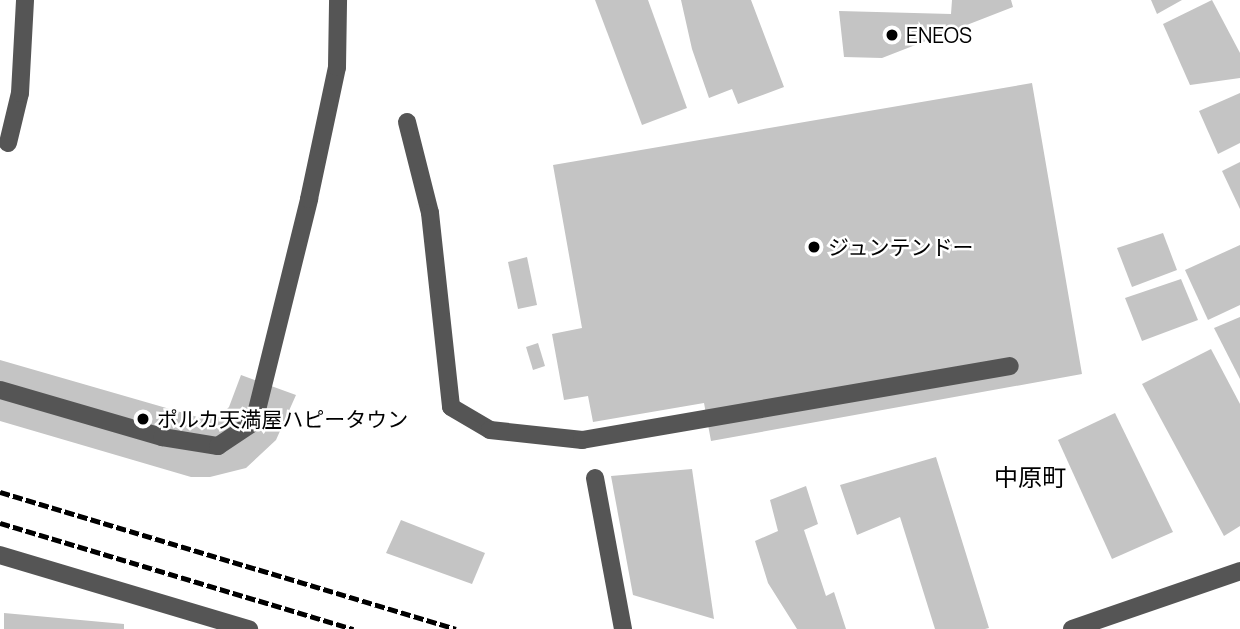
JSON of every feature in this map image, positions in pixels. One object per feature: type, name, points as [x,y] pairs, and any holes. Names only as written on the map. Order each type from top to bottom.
[{"type":"street","points":[[8,143],[20,93],[25,0]]},
{"type":"street","points":[[0,390],[162,437],[218,446],[254,422],[337,67],[338,0]]},
{"type":"street","points":[[407,122],[430,213],[451,407],[490,430],[582,440],[1010,366]]},
{"type":"street","points":[[595,478],[623,629]]},
{"type":"street","points":[[0,555],[248,629]]},
{"type":"street","points":[[1073,629],[1240,571]]},
{"type":"building","points":[[595,0],[648,0],[687,108],[642,125]]},
{"type":"building","points":[[681,0],[751,0],[784,87],[738,104],[732,89],[709,98],[692,49]]},
{"type":"building","name":"ENEOS","points":[[952,0],[1011,0],[1013,7],[882,58],[844,57],[839,11],[951,14]]},
{"type":"building","points":[[1151,0],[1182,0],[1157,14]]},
{"type":"building","points":[[1212,0],[1240,53],[1240,78],[1190,85],[1163,24]]},
{"type":"building","name":"ジュンテンドー","points":[[1032,83],[1082,374],[711,441],[704,403],[593,422],[588,396],[564,400],[552,334],[582,328],[553,165]]},
{"type":"building","points":[[1240,93],[1240,143],[1218,154],[1199,111]]},
{"type":"building","points":[[1240,162],[1240,209],[1222,171]]},
{"type":"building","points":[[1163,233],[1177,270],[1132,287],[1117,248]]},
{"type":"building","points":[[1240,245],[1240,305],[1208,320],[1185,270]]},
{"type":"building","points":[[527,257],[537,305],[518,309],[508,262]]},
{"type":"building","points":[[1181,279],[1198,320],[1142,341],[1125,298]]},
{"type":"building","points":[[1240,317],[1240,379],[1214,328]]},
{"type":"building","points":[[538,343],[545,366],[533,370],[526,347]]},
{"type":"building","points":[[1211,349],[1240,404],[1240,526],[1224,536],[1142,384]]},
{"type":"building","name":"ポルカ天満屋ハピータウン","points":[[0,360],[201,418],[219,417],[229,407],[241,375],[296,395],[276,440],[246,468],[210,477],[191,477],[0,421]]},
{"type":"building","points":[[1115,413],[1173,532],[1112,559],[1058,440]]},
{"type":"building","points":[[936,457],[989,628],[935,629],[900,517],[857,535],[840,485]]},
{"type":"building","points":[[692,469],[714,619],[633,595],[611,476]]},
{"type":"building","points":[[806,486],[818,524],[804,530],[826,596],[834,592],[846,629],[797,629],[768,583],[755,541],[778,531],[770,500]]},
{"type":"building","points":[[401,520],[485,553],[472,584],[386,553]]},
{"type":"building","points":[[4,613],[124,624],[124,629],[4,629]]},
{"type":"railway","points":[[0,492],[456,629]]},
{"type":"railway","points":[[0,523],[353,629]]},
{"type":"place","name":"ENEOS","points":[[892,35]]},
{"type":"place","name":"ジュンテンドー","points":[[814,247]]},
{"type":"place","name":"ポルカ天満屋ハピータウン","points":[[143,419]]},
{"type":"district","name":"中原町","points":[[1030,477]]}]
